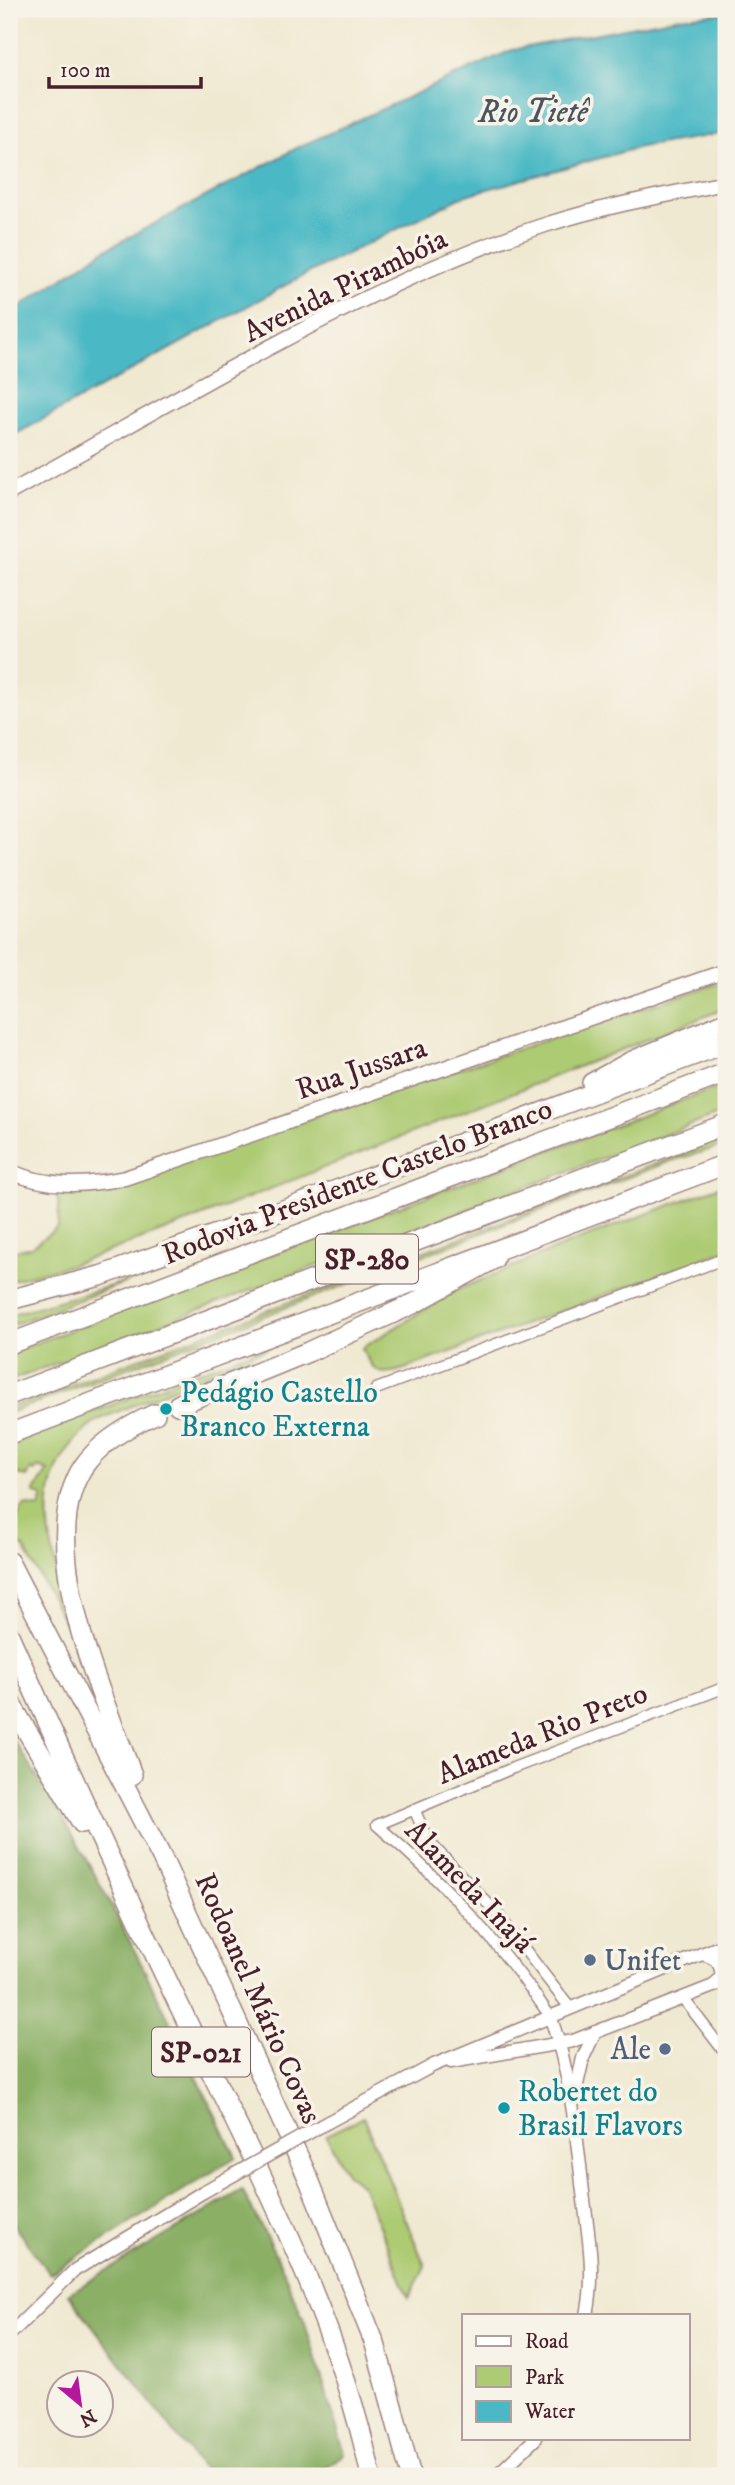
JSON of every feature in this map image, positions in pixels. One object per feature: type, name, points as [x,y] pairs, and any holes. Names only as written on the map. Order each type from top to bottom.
[{"type":"highway","points":[[553,1108],[630,1062],[726,1022]]},
{"type":"highway","points":[[9,1300],[125,1267],[726,1042]]},
{"type":"highway","name":"Rodovia Presidente Castelo Branco","points":[[9,1344],[726,1073]]},
{"type":"highway","name":"SP-280","points":[[9,1395],[726,1124]]},
{"type":"highway","points":[[9,1434],[726,1164]]},
{"type":"highway","points":[[177,1405],[308,1352],[414,1304],[481,1268],[515,1242]]},
{"type":"highway","points":[[155,1414],[118,1433],[92,1456],[70,1496],[66,1531],[71,1594],[81,1634],[162,1858]]},
{"type":"highway","name":"Rodoanel Mário Covas","points":[[9,1562],[162,1858],[309,2180],[354,2291],[394,2404],[411,2476]]},
{"type":"highway","name":"SP-021","points":[[9,1635],[130,1904],[314,2296],[338,2354],[359,2420],[371,2476]]},
{"type":"highway","points":[[9,1701],[130,1904]]},
{"type":"main road","name":"Avenida Pirambóia","points":[[9,493],[355,304],[449,262],[571,218],[631,201],[726,183]]},
{"type":"main road","name":"Rua Jussara","points":[[9,1171],[62,1185],[91,1185],[125,1178],[726,971]]},
{"type":"street","points":[[376,1389],[726,1258]]},
{"type":"street","name":"Alameda Rio Preto","points":[[377,1825],[513,1768],[726,1687]]},
{"type":"street","name":"Alameda Inajá","points":[[415,1811],[428,1841],[495,1911],[570,2008]]},
{"type":"street","name":"Alameda Inajá","points":[[377,1825],[424,1866],[484,1927],[551,2017]]},
{"type":"street","points":[[9,2335],[75,2270],[203,2192],[434,2064],[726,1944]]},
{"type":"street","points":[[434,2064],[559,2045],[720,1984],[720,1966],[713,1957],[701,1954]]},
{"type":"street","points":[[683,1998],[726,2054]]},
{"type":"street","points":[[551,2017],[573,2101],[592,2253],[592,2288],[587,2314]]},
{"type":"street","points":[[573,2101],[583,2058],[595,2032]]},
{"type":"street","points":[[496,2476],[534,2440]]},
{"type":"green space","points":[[726,981],[726,1008],[172,1228],[71,1265],[9,1281],[9,1252],[31,1247],[58,1227],[59,1206],[55,1188],[89,1190]]},
{"type":"green space","points":[[726,1084],[726,1112],[9,1381],[9,1353]]},
{"type":"green space","points":[[726,1137],[726,1145],[671,1161],[9,1413],[9,1408]]},
{"type":"green space","points":[[726,1184],[726,1250],[398,1371],[384,1373],[374,1369],[362,1348],[457,1290],[570,1243]]},
{"type":"green space","points":[[135,1279],[9,1326],[9,1315]]},
{"type":"green space","points":[[334,1320],[98,1420],[73,1443],[57,1468],[50,1494],[49,1522],[52,1551],[75,1641],[23,1546],[19,1547],[16,1542],[14,1531],[16,1520],[25,1505],[39,1508],[43,1497],[34,1492],[48,1471],[38,1467],[35,1471],[31,1469],[27,1477],[9,1471],[9,1444]]},
{"type":"green space","points":[[9,1734],[73,1835],[102,1888],[236,2157],[50,2274],[9,2219]]},
{"type":"green space","points":[[363,2117],[425,2266],[409,2298],[362,2185],[346,2173],[326,2135]]},
{"type":"green space","points":[[242,2190],[279,2261],[305,2323],[345,2454],[312,2476],[208,2476],[68,2294]]},
{"type":"water","name":"Rio Tietê","points":[[726,13],[726,133],[640,147],[466,195],[302,276],[9,438],[9,314],[103,251],[299,147],[512,50],[681,17]]},
{"type":"place","name":"Pedágio Castello Branco Externa","points":[[166,1409]]},
{"type":"place","name":"Unifet","points":[[590,1960]]},
{"type":"place","name":"Ale","points":[[665,2049]]},
{"type":"place","name":"Robertet do Brasil Flavors","points":[[504,2108]]}]
